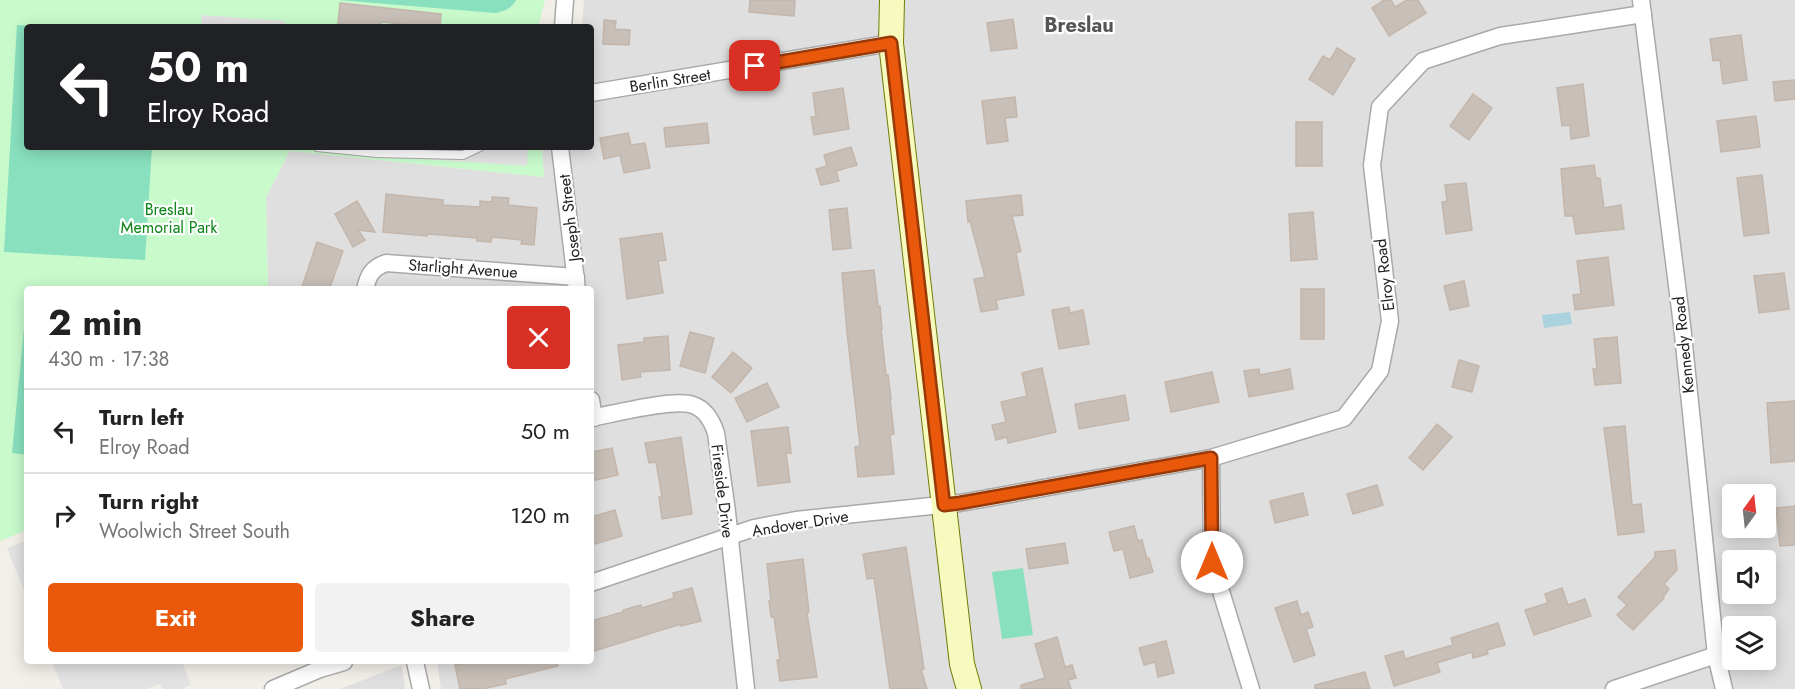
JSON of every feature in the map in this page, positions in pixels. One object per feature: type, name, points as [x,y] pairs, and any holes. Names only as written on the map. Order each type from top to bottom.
[{"type":"street","points":[[563,24],[565,0]]},
{"type":"street","points":[[892,0],[891,43],[963,664],[969,689]]},
{"type":"street","name":"Elroy Road","points":[[944,505],[1211,458],[1344,418],[1380,371],[1389,321],[1372,165],[1380,106],[1423,61],[1500,36],[1642,7]]},
{"type":"street","name":"Kennedy Road","points":[[1642,7],[1682,325],[1716,655],[1724,689]]},
{"type":"street","name":"Berlin Street","points":[[594,92],[891,43]]},
{"type":"street","name":"Joseph Street","points":[[560,150],[577,283]]},
{"type":"street","name":"Starlight Avenue","points":[[366,286],[370,273],[376,267],[386,263],[577,283]]},
{"type":"street","name":"Fireside Drive","points":[[594,418],[669,404],[694,405],[712,422],[716,433],[730,537],[746,689]]},
{"type":"street","points":[[1211,458],[1212,562],[1251,689]]},
{"type":"street","name":"Andover Drive","points":[[594,582],[754,528],[796,520],[944,505]]},
{"type":"street","points":[[1614,689],[1716,655]]},
{"type":"street","points":[[273,689],[337,664]]},
{"type":"street","points":[[415,664],[421,689]]},
{"type":"lane","points":[[347,150],[463,155],[474,150]]},
{"type":"shaded area","points":[[584,0],[1795,0],[1795,689],[441,689],[437,664],[594,664],[594,286],[268,286],[266,197],[290,151],[544,177],[542,150],[594,150],[594,24],[582,24]]},
{"type":"shaded area","points":[[202,15],[285,21],[285,24],[201,24]]},
{"type":"shaded area","points":[[432,150],[528,150],[527,166],[425,159]]},
{"type":"shaded area","points":[[24,541],[24,590],[7,548]]},
{"type":"shaded area","points":[[53,664],[183,664],[191,685],[181,689],[163,689],[160,684],[147,689],[63,689]]},
{"type":"shaded area","points":[[402,665],[405,689],[340,689]]},
{"type":"green space","name":"Breslau Memorial Park","points":[[0,0],[545,0],[539,24],[24,24],[24,150],[542,150],[544,177],[290,151],[266,197],[268,286],[24,286],[24,531],[0,541]]},
{"type":"green space","points":[[339,0],[516,0],[507,9],[495,13]]},
{"type":"green space","points":[[17,25],[24,25],[24,150],[152,150],[145,260],[4,252]]},
{"type":"green space","points":[[24,328],[24,455],[12,453]]},
{"type":"green space","points":[[1023,568],[1033,635],[1002,639],[992,572]]},
{"type":"water","points":[[1570,312],[1572,324],[1544,328],[1542,315]]},
{"type":"building","points":[[750,0],[795,0],[794,16],[749,12]]},
{"type":"building","points":[[1384,0],[1391,0],[1395,7],[1407,0],[1418,0],[1426,13],[1389,36],[1372,8]]},
{"type":"building","points":[[340,3],[441,14],[440,24],[381,22],[381,24],[338,24]]},
{"type":"building","points":[[1013,19],[1017,48],[991,51],[987,23]]},
{"type":"building","points":[[604,20],[616,21],[615,29],[630,30],[629,45],[603,44]]},
{"type":"building","points":[[1741,35],[1747,80],[1723,84],[1720,60],[1713,61],[1710,39]]},
{"type":"building","points":[[1337,48],[1355,59],[1333,95],[1309,79],[1323,56],[1330,60]]},
{"type":"building","points":[[1795,80],[1795,99],[1775,101],[1773,82]]},
{"type":"building","points":[[1583,84],[1589,136],[1571,139],[1570,125],[1562,126],[1557,88]]},
{"type":"building","points":[[843,88],[849,129],[814,135],[811,117],[816,117],[813,93]]},
{"type":"building","points":[[1473,94],[1492,108],[1469,140],[1450,126]]},
{"type":"building","points":[[1015,97],[1017,117],[1005,118],[1008,141],[987,144],[982,101]]},
{"type":"building","points":[[1756,116],[1760,147],[1721,152],[1717,121]]},
{"type":"building","points":[[1296,122],[1322,122],[1322,166],[1296,166]]},
{"type":"building","points":[[707,123],[709,143],[666,147],[664,128]]},
{"type":"building","points":[[628,133],[631,145],[645,143],[650,168],[624,173],[620,155],[604,159],[600,138]]},
{"type":"building","points":[[851,147],[857,165],[836,171],[839,181],[821,185],[816,169],[827,166],[824,155]]},
{"type":"building","points":[[1594,165],[1596,178],[1600,178],[1604,208],[1621,205],[1624,229],[1576,234],[1573,216],[1565,216],[1561,169]]},
{"type":"building","points":[[1762,175],[1769,233],[1744,236],[1737,178]]},
{"type":"building","points":[[1466,183],[1472,230],[1446,234],[1442,202],[1447,201],[1445,185]]},
{"type":"building","points":[[386,194],[443,200],[443,205],[480,207],[480,201],[492,202],[492,197],[509,198],[508,205],[537,208],[534,245],[521,244],[522,240],[492,237],[491,242],[477,241],[477,238],[383,232]]},
{"type":"building","points":[[1021,195],[1023,215],[1012,216],[1021,251],[1016,253],[1024,295],[996,300],[998,309],[981,312],[974,279],[985,277],[970,221],[968,222],[966,201]]},
{"type":"building","points":[[357,201],[375,232],[358,230],[365,240],[353,247],[335,214]]},
{"type":"building","points":[[847,208],[851,248],[833,250],[829,210]]},
{"type":"building","points":[[1313,212],[1317,259],[1291,261],[1289,214]]},
{"type":"building","points":[[662,233],[666,260],[658,261],[663,293],[627,299],[620,239]]},
{"type":"building","points":[[317,242],[343,251],[330,286],[302,286]]},
{"type":"building","points":[[1608,257],[1614,305],[1575,310],[1573,295],[1581,294],[1577,261]]},
{"type":"building","points":[[874,270],[878,306],[880,306],[886,375],[888,375],[891,399],[894,434],[890,435],[894,474],[858,477],[855,447],[860,446],[842,273]]},
{"type":"building","points":[[1784,273],[1789,309],[1759,313],[1754,276]]},
{"type":"building","points":[[1464,281],[1469,306],[1450,310],[1444,286]]},
{"type":"building","points":[[1301,289],[1324,289],[1324,339],[1301,339]]},
{"type":"building","points":[[1069,307],[1070,313],[1083,310],[1089,344],[1059,349],[1052,310]]},
{"type":"building","points":[[690,332],[714,338],[705,373],[680,366]]},
{"type":"building","points":[[668,336],[670,370],[640,372],[641,377],[622,380],[618,345],[644,342],[644,338]]},
{"type":"building","points":[[1617,337],[1621,383],[1595,385],[1593,369],[1597,369],[1594,339]]},
{"type":"building","points":[[733,352],[752,368],[731,393],[712,377]]},
{"type":"building","points":[[1459,360],[1479,366],[1472,392],[1452,387]]},
{"type":"building","points":[[1042,368],[1056,432],[1008,443],[1007,437],[996,440],[992,425],[1006,422],[1001,402],[1027,396],[1022,373]]},
{"type":"building","points":[[1259,369],[1260,375],[1290,369],[1293,389],[1249,397],[1244,371]]},
{"type":"building","points":[[1212,372],[1219,402],[1171,412],[1165,382]]},
{"type":"building","points":[[767,383],[779,407],[747,422],[735,398]]},
{"type":"building","points":[[1125,395],[1129,420],[1079,429],[1075,404]]},
{"type":"building","points":[[1795,401],[1795,461],[1771,463],[1767,403]]},
{"type":"building","points":[[1437,424],[1452,437],[1423,470],[1409,458]]},
{"type":"building","points":[[1625,426],[1632,505],[1641,504],[1644,532],[1618,535],[1604,428]]},
{"type":"building","points":[[788,427],[791,453],[786,453],[790,482],[758,486],[751,431]]},
{"type":"building","points":[[681,437],[692,514],[662,519],[659,497],[662,497],[656,462],[649,463],[645,443]]},
{"type":"building","points":[[612,448],[618,475],[594,480],[594,451]]},
{"type":"building","points":[[1377,485],[1383,505],[1353,514],[1347,494]]},
{"type":"building","points":[[1303,493],[1308,515],[1275,523],[1270,501]]},
{"type":"building","points":[[1795,506],[1795,545],[1780,546],[1776,508]]},
{"type":"building","points":[[615,510],[622,536],[594,544],[594,516]]},
{"type":"building","points":[[1134,526],[1138,541],[1142,540],[1153,572],[1130,578],[1123,549],[1114,551],[1109,532]]},
{"type":"building","points":[[1065,543],[1068,563],[1029,569],[1026,549]]},
{"type":"building","points":[[906,547],[924,669],[921,669],[927,689],[890,689],[874,578],[867,579],[863,554]]},
{"type":"building","points":[[1675,550],[1677,570],[1664,584],[1669,589],[1664,598],[1633,630],[1617,615],[1627,605],[1618,597],[1655,557],[1655,552]]},
{"type":"building","points":[[803,559],[809,612],[807,613],[817,677],[780,681],[777,660],[780,660],[774,617],[771,617],[767,564]]},
{"type":"building","points":[[692,588],[701,621],[681,626],[681,624],[594,651],[594,620],[641,605],[642,608],[674,598],[673,593]]},
{"type":"building","points":[[1562,588],[1568,605],[1585,599],[1591,616],[1534,635],[1525,610],[1548,603],[1545,594]]},
{"type":"building","points":[[1297,601],[1301,615],[1308,612],[1313,627],[1306,629],[1315,655],[1294,662],[1275,608]]},
{"type":"building","points":[[1498,623],[1505,645],[1487,650],[1488,654],[1473,658],[1472,652],[1437,663],[1440,672],[1394,686],[1385,656],[1403,651],[1405,659],[1453,645],[1451,638]]},
{"type":"building","points":[[1057,637],[1065,667],[1072,665],[1076,678],[1068,680],[1071,689],[1021,689],[1021,685],[1045,678],[1035,644]]},
{"type":"building","points":[[1166,641],[1174,673],[1158,677],[1155,662],[1144,665],[1139,648]]},
{"type":"building","points":[[558,664],[558,666],[505,679],[506,684],[482,689],[460,689],[455,665]]},
{"type":"building","points":[[1365,672],[1370,689],[1315,689],[1315,685]]},
{"type":"district","name":"Breslau","points":[[1079,25]]},
{"type":"route","points":[[755,66],[891,43],[944,505],[1211,458],[1212,562]]}]
